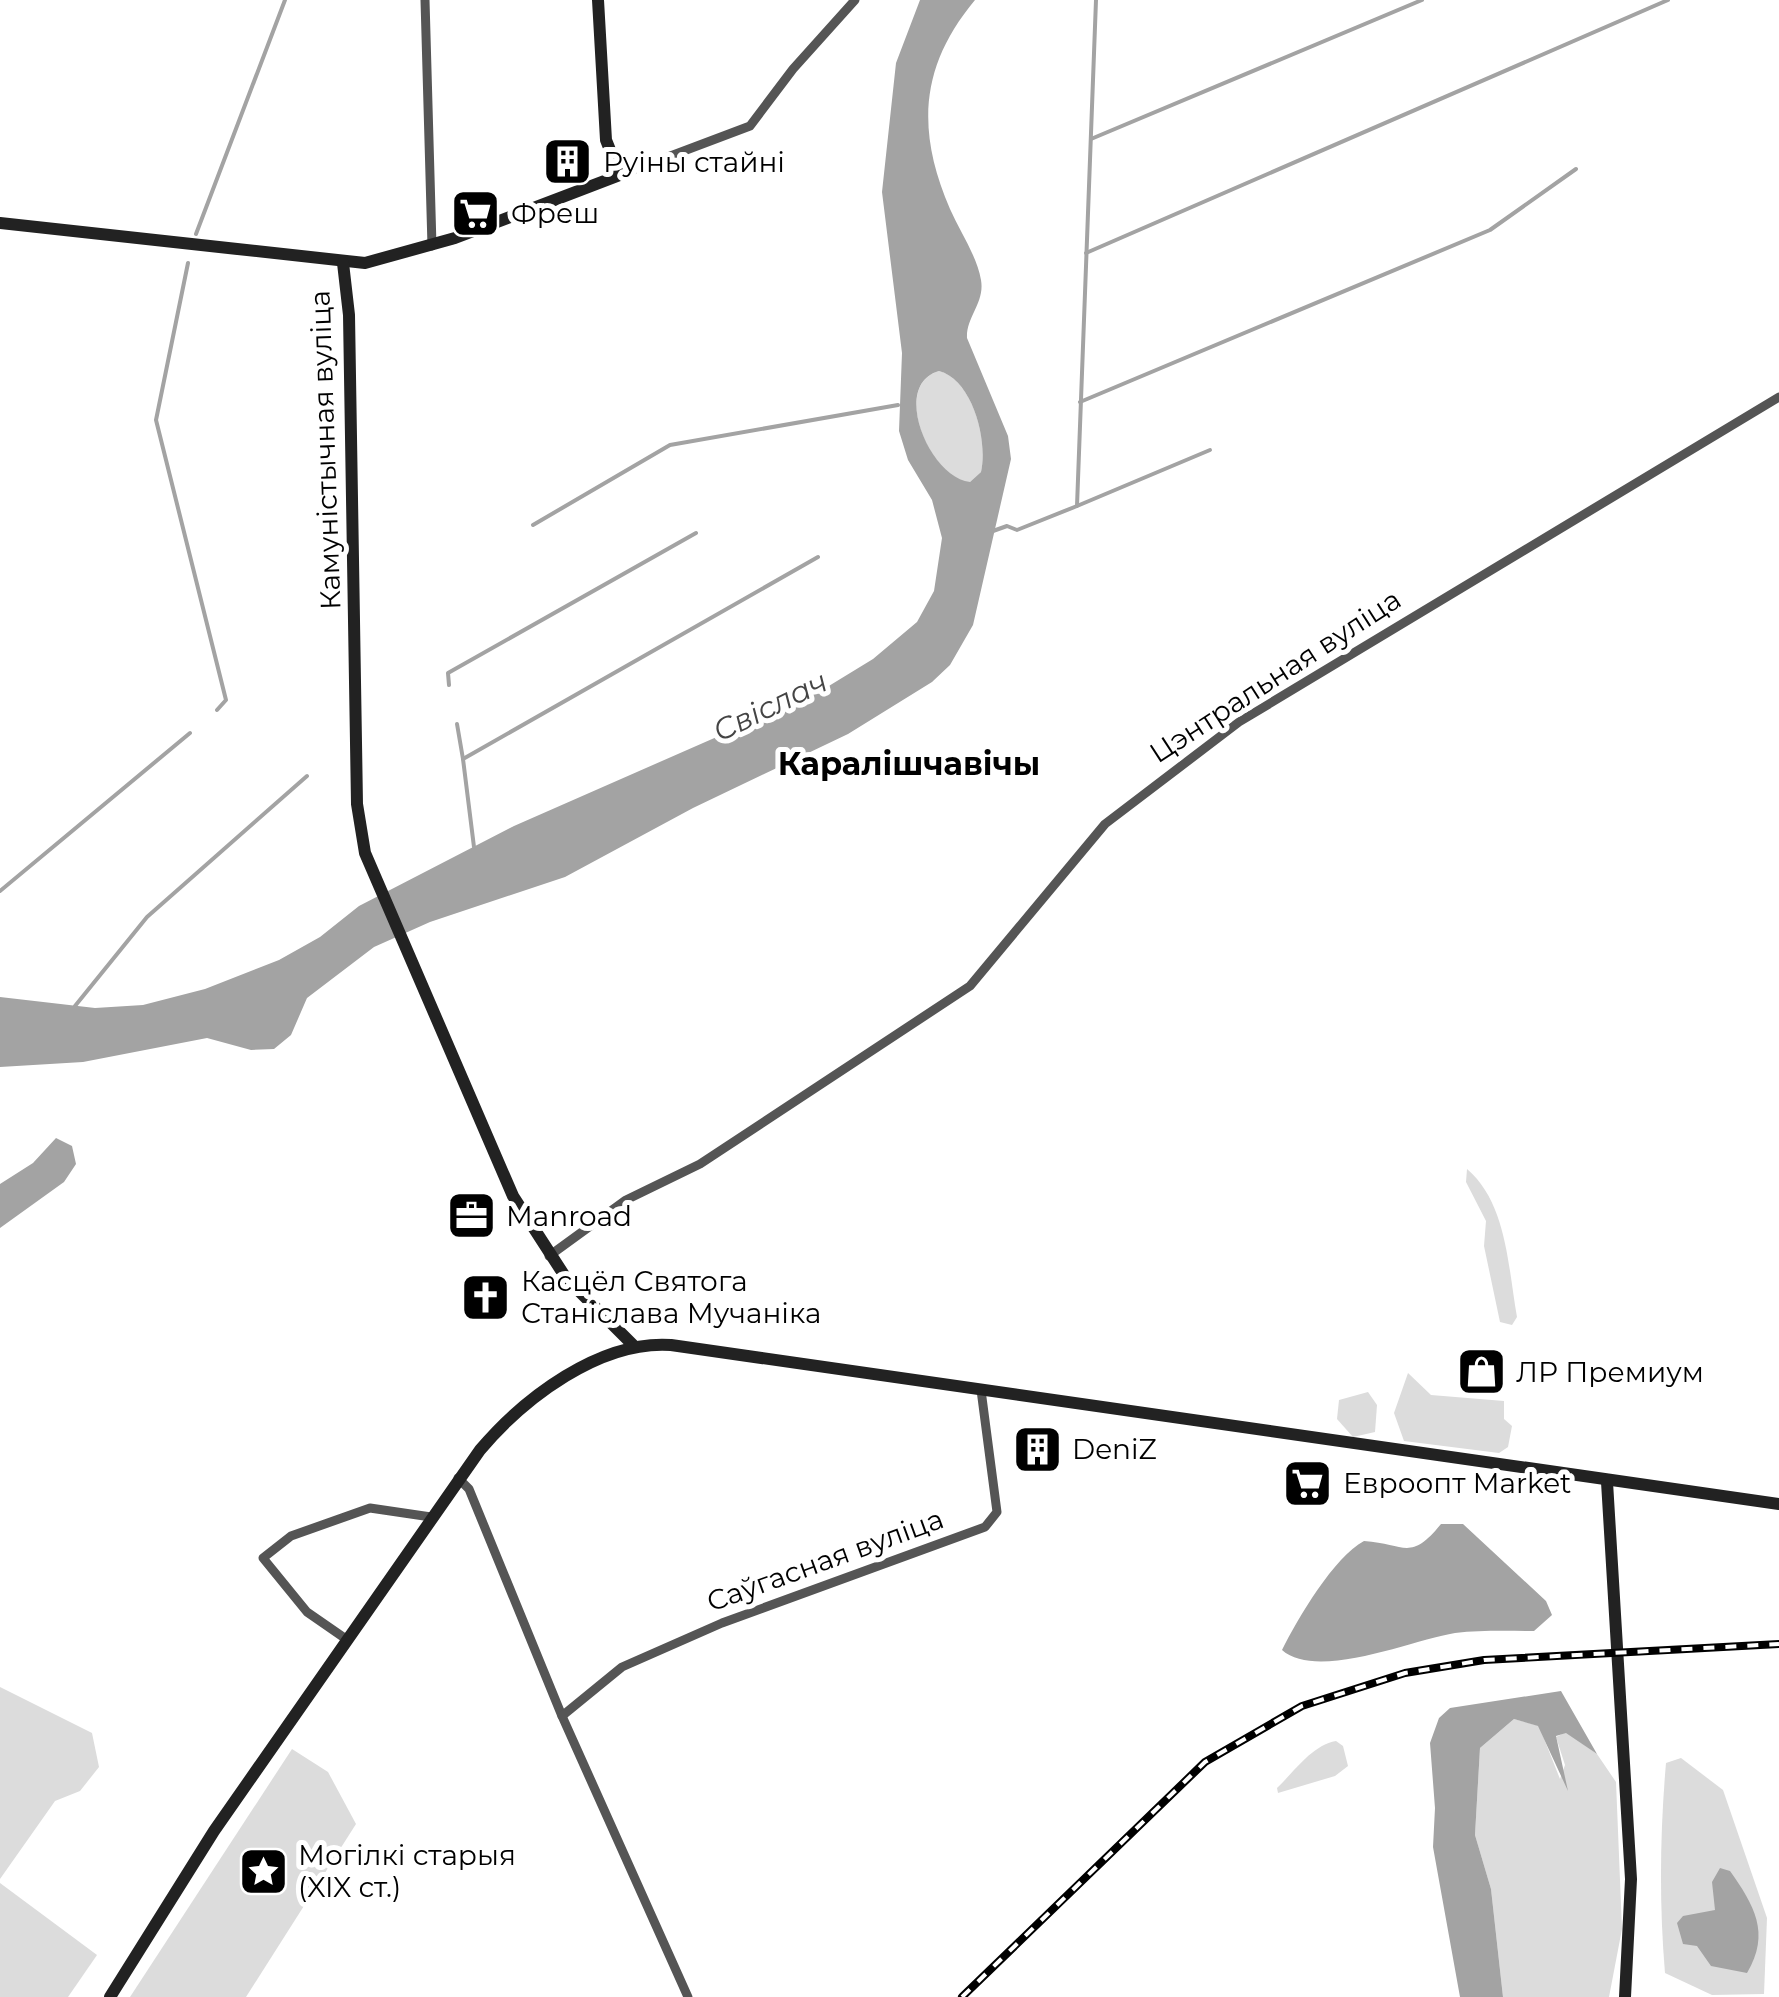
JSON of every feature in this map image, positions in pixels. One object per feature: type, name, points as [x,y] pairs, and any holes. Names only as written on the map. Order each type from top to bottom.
[{"type":"main road","points":[[598,0],[606,140],[620,175]]},
{"type":"main road","name":"Камуністычная вуліца","points":[[549,1256],[506,1183],[371,870],[357,804],[349,315],[343,263],[376,260],[432,246],[620,175]]},
{"type":"main road","points":[[0,223],[343,263]]},
{"type":"main road","points":[[549,1256],[589,1305],[633,1345]]},
{"type":"main road","points":[[110,1997],[279,1735],[458,1478],[495,1432],[530,1402],[565,1378],[633,1345],[671,1345],[1779,1504]]},
{"type":"main road","points":[[1608,1482],[1631,1879],[1625,1997]]},
{"type":"street","points":[[426,0],[432,246]]},
{"type":"street","name":"Камуністычная вуліца","points":[[620,175],[750,126],[793,68],[856,0]]},
{"type":"street","name":"Цэнтральная вуліца","points":[[549,1256],[626,1200],[700,1164],[970,986],[1104,824],[1239,722],[1779,397]]},
{"type":"street","name":"Саўгасная вуліца","points":[[562,1716],[622,1666],[722,1623],[985,1528],[997,1512],[981,1390]]},
{"type":"street","points":[[458,1478],[469,1489],[562,1716],[688,1997]]},
{"type":"street","points":[[346,1639],[306,1612],[263,1558],[291,1536],[370,1508],[431,1517]]},
{"type":"shaded area","points":[[920,0],[975,0],[943,49],[934,74],[928,126],[939,180],[979,271],[982,288],[967,338],[1008,436],[1011,459],[973,625],[950,665],[932,682],[848,734],[693,808],[565,877],[430,922],[374,947],[307,998],[291,1035],[274,1049],[251,1050],[207,1038],[83,1062],[0,1067],[0,997],[95,1008],[143,1005],[205,989],[279,960],[320,937],[359,906],[514,826],[819,692],[873,659],[917,622],[934,591],[942,538],[932,500],[908,460],[899,431],[902,353],[882,192],[896,63]],"holes":[[[939,371],[951,377],[969,399],[980,429],[981,472],[970,482],[955,477],[941,465],[921,430],[917,411],[918,394],[925,380]]]},
{"type":"shaded area","points":[[939,371],[961,386],[980,429],[981,472],[969,483],[941,465],[921,430],[918,394],[925,380]]},
{"type":"shaded area","points":[[56,1138],[72,1146],[76,1164],[64,1182],[0,1228],[0,1184],[33,1163]]},
{"type":"shaded area","points":[[1467,1169],[1490,1199],[1504,1237],[1517,1317],[1512,1325],[1500,1322],[1484,1246],[1486,1221],[1466,1182]]},
{"type":"shaded area","points":[[1408,1373],[1431,1395],[1504,1401],[1504,1419],[1512,1426],[1508,1447],[1499,1453],[1404,1441],[1394,1413]]},
{"type":"shaded area","points":[[1368,1392],[1377,1405],[1375,1432],[1353,1437],[1337,1419],[1339,1400]]},
{"type":"shaded area","points":[[1441,1524],[1463,1524],[1546,1601],[1552,1615],[1534,1631],[1455,1633],[1341,1660],[1298,1658],[1282,1650],[1318,1590],[1353,1549],[1364,1541],[1414,1547]]},
{"type":"shaded area","points":[[0,1687],[92,1733],[99,1767],[80,1791],[55,1801],[0,1879]]},
{"type":"shaded area","points":[[1561,1691],[1597,1754],[1566,1733],[1556,1736],[1568,1791],[1538,1726],[1514,1719],[1480,1748],[1475,1835],[1491,1889],[1503,1997],[1460,1997],[1433,1847],[1435,1808],[1430,1743],[1439,1718],[1450,1708]]},
{"type":"shaded area","points":[[1514,1719],[1539,1726],[1560,1779],[1565,1765],[1556,1737],[1566,1732],[1597,1754],[1616,1782],[1622,1929],[1609,1997],[1503,1997],[1491,1889],[1475,1835],[1480,1748]]},
{"type":"shaded area","points":[[1336,1741],[1343,1746],[1348,1766],[1335,1776],[1278,1793],[1277,1788],[1304,1760]]},
{"type":"shaded area","points":[[292,1749],[328,1772],[356,1824],[246,1997],[130,1997]]},
{"type":"shaded area","points":[[1681,1758],[1723,1790],[1767,1918],[1764,1994],[1712,1995],[1665,1973],[1661,1894],[1664,1789],[1666,1763]]},
{"type":"shaded area","points":[[1720,1868],[1730,1871],[1756,1920],[1758,1945],[1747,1973],[1711,1966],[1697,1946],[1683,1944],[1677,1923],[1683,1916],[1715,1910],[1712,1882]]},
{"type":"shaded area","points":[[0,1883],[97,1955],[68,1997],[0,1997]]},
{"type":"waterway","points":[[196,234],[285,0]]},
{"type":"waterway","points":[[993,531],[1007,526],[1017,530],[1077,506],[1096,0]]},
{"type":"waterway","points":[[1091,139],[1422,0]]},
{"type":"waterway","points":[[1086,253],[1668,0]]},
{"type":"waterway","points":[[1080,402],[1490,230],[1576,169]]},
{"type":"waterway","points":[[188,263],[156,420],[226,700],[217,710]]},
{"type":"waterway","points":[[533,525],[670,445],[898,405]]},
{"type":"waterway","points":[[1077,506],[1210,450]]},
{"type":"waterway","points":[[449,685],[448,673],[696,533]]},
{"type":"waterway","points":[[474,847],[463,759],[818,557]]},
{"type":"waterway","points":[[457,724],[463,759]]},
{"type":"waterway","points":[[0,891],[190,733]]},
{"type":"waterway","points":[[75,1006],[147,917],[307,776]]},
{"type":"railway","points":[[962,1997],[1205,1762],[1302,1706],[1405,1673],[1484,1660],[1779,1644]]},
{"type":"place","name":"Руіны стайні","points":[[568,162]]},
{"type":"place","name":"Фреш","points":[[476,213]]},
{"type":"place","name":"Manroad","points":[[471,1216]]},
{"type":"place","name":"Касцёл Святога Станіслава Мучаніка","points":[[486,1297]]},
{"type":"place","name":"ЛР Премиум","points":[[1481,1372]]},
{"type":"place","name":"DeniZ","points":[[1037,1449]]},
{"type":"place","name":"Евроопт Market","points":[[1308,1483]]},
{"type":"place","name":"Могілкі старыя (XIX ст.)","points":[[263,1871]]},
{"type":"district","name":"Каралішчавічы","points":[[909,763]]},
{"type":"water label","name":"Свіслач","points":[[770,706]]}]
